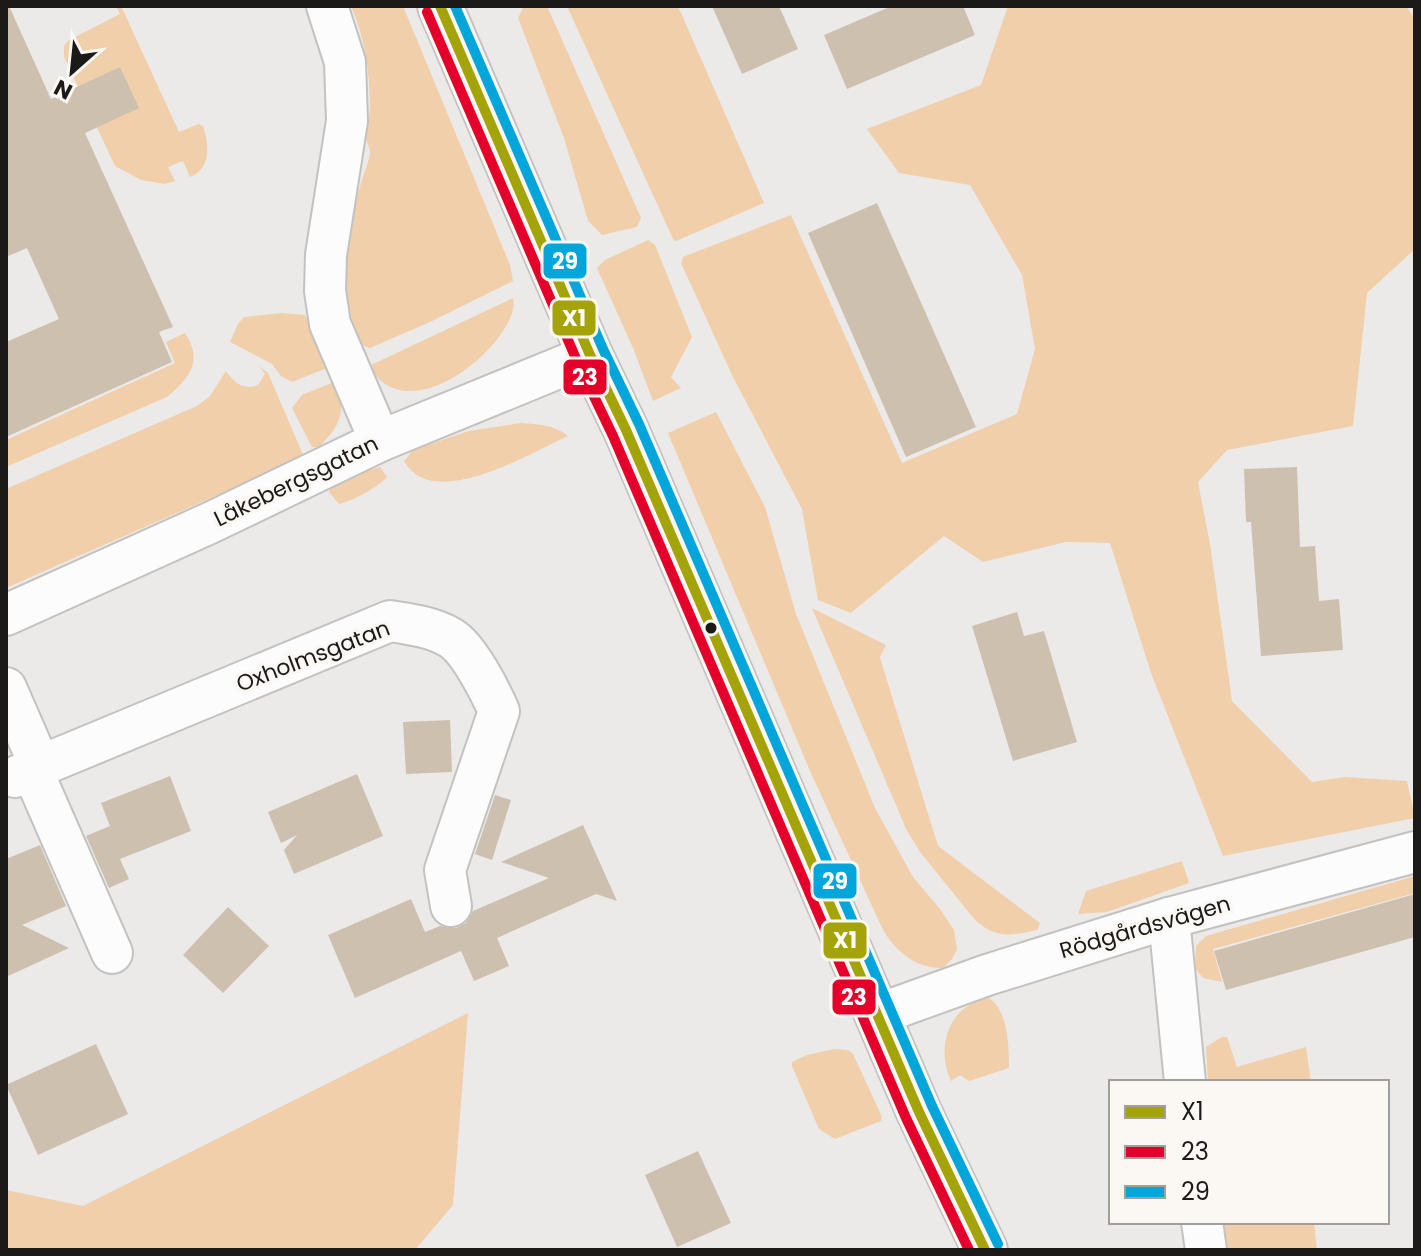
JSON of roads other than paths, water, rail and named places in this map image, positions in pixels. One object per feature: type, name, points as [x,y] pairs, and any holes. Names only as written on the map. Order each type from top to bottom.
[{"type":"street","points":[[327,6],[345,62],[347,121],[326,255],[325,291],[330,324],[380,441]]},
{"type":"street","points":[[440,6],[919,1112],[985,1250]]},
{"type":"street","name":"Låkebergsgatan","points":[[6,615],[212,522],[380,441],[590,355]]},
{"type":"street","name":"Oxholmsgatan","points":[[26,772],[390,621],[423,626],[453,639],[485,680],[499,711],[445,870],[451,906]]},
{"type":"street","points":[[6,688],[26,772],[112,953]]},
{"type":"street","name":"Rödgårdsvägen","points":[[879,1014],[987,975],[1169,918],[1415,852]]},
{"type":"street","points":[[1169,918],[1185,1080]]},
{"type":"street","points":[[1202,1224],[1206,1250]]}]
